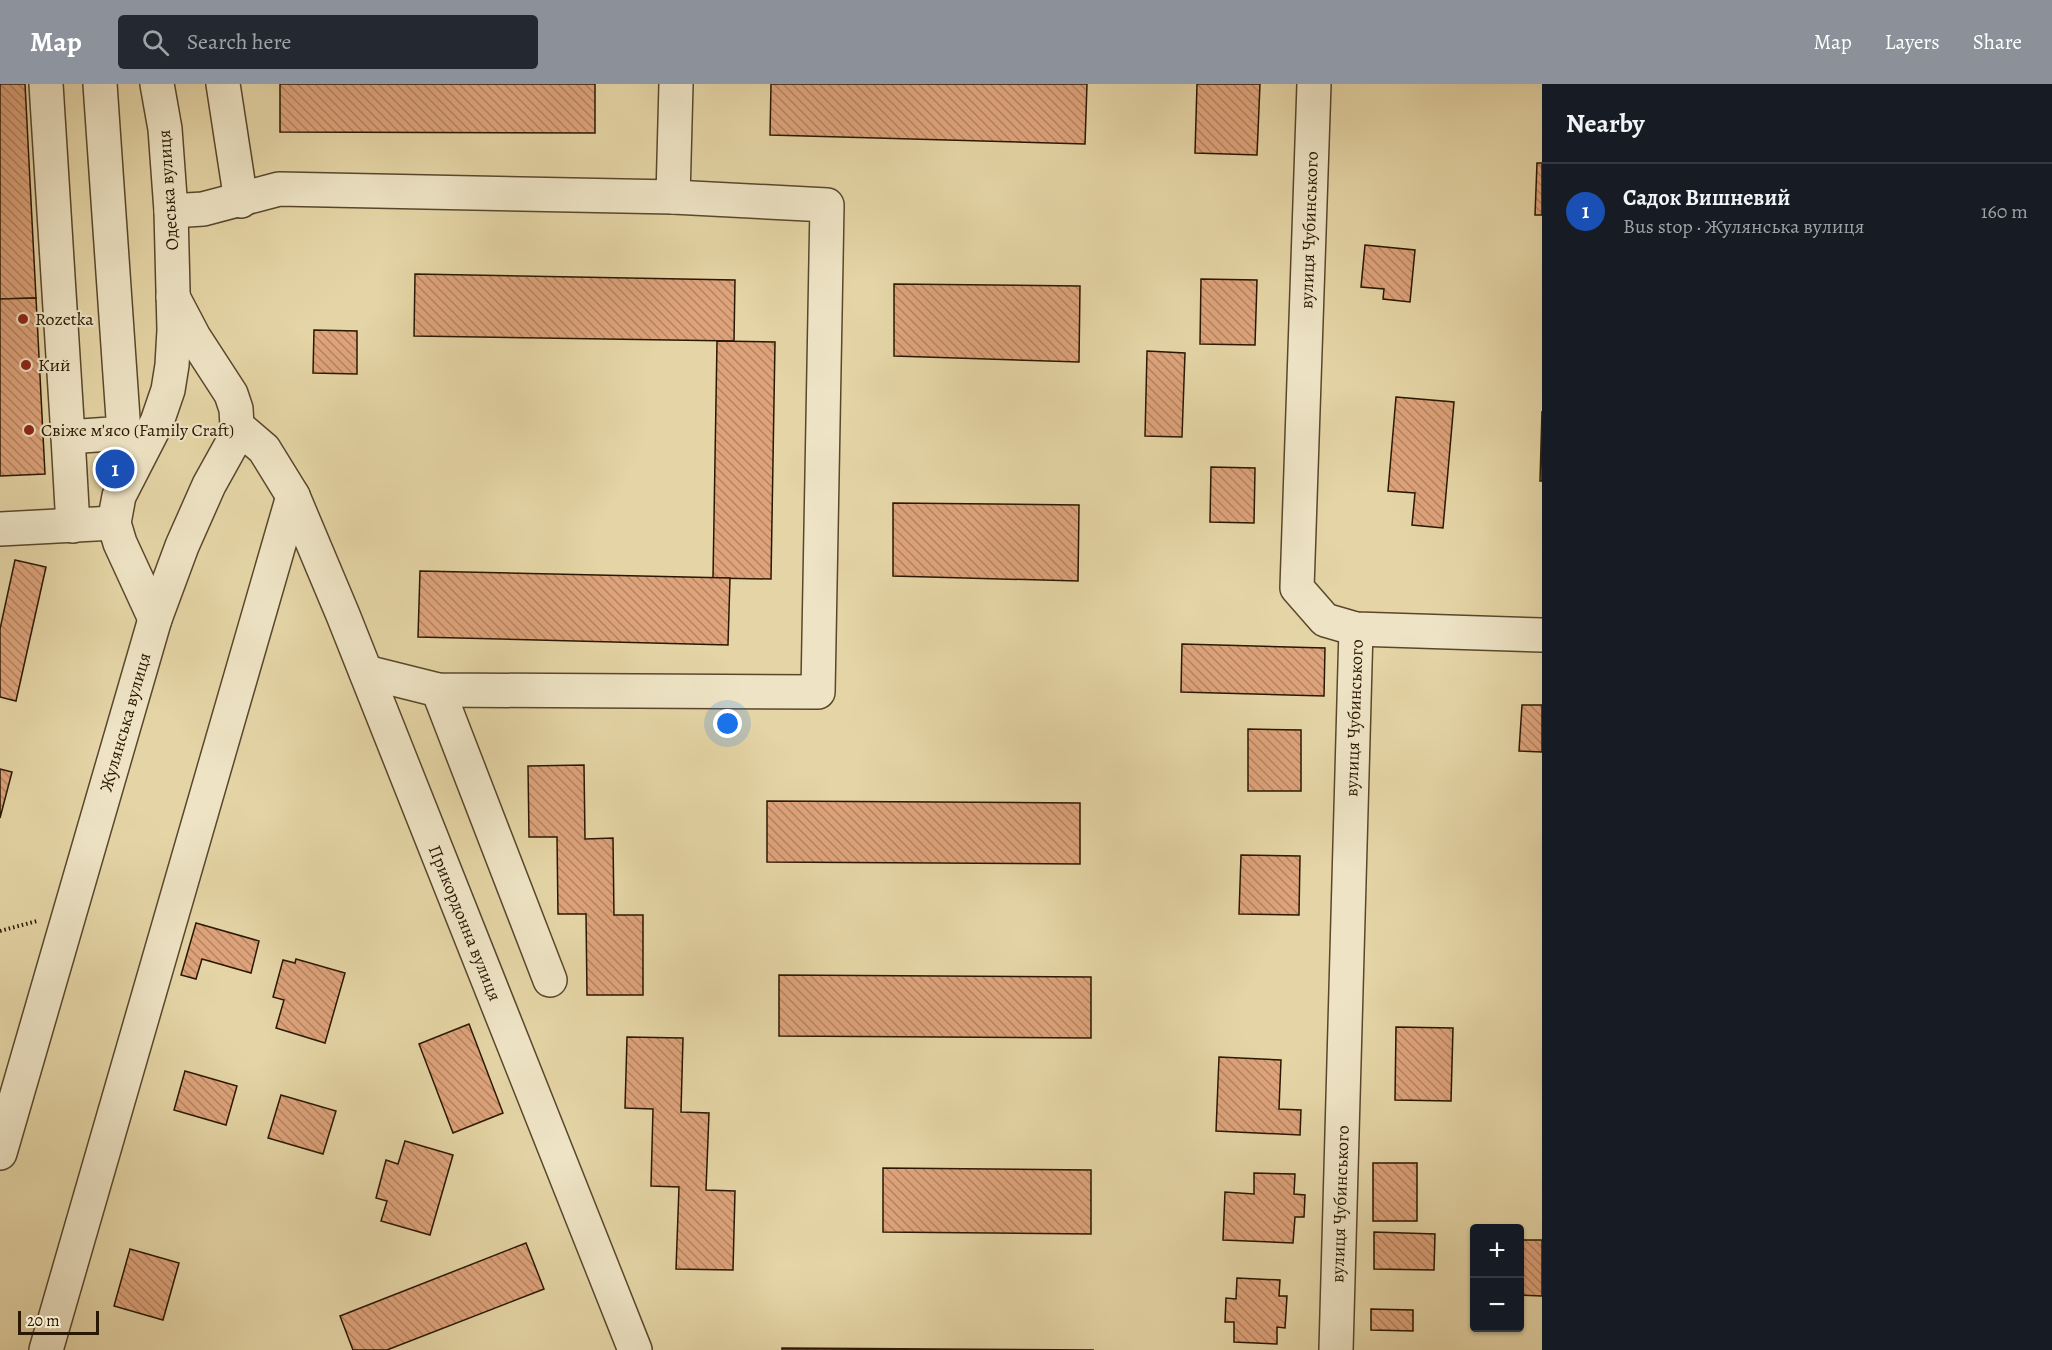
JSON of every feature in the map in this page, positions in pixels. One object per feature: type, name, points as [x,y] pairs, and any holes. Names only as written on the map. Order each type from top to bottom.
[{"type":"street","points":[[46,84],[73,526]]},
{"type":"street","points":[[68,437],[124,433],[100,84]]},
{"type":"street","name":"Одеська вулиця","points":[[157,84],[165,129],[171,211],[173,297]]},
{"type":"street","points":[[223,84],[241,201]]},
{"type":"street","points":[[673,197],[676,84]]},
{"type":"street","name":"вулиця Чубинського","points":[[1314,84],[1297,588],[1325,620],[1356,629],[1336,1350]]},
{"type":"street","points":[[171,211],[203,209],[241,201],[279,189],[673,197],[827,205],[818,692],[438,690],[366,672]]},
{"type":"street","points":[[173,297],[194,337],[231,394],[236,409],[237,426]]},
{"type":"street","points":[[154,619],[117,533],[119,496],[145,448],[168,390],[174,330],[173,297]]},
{"type":"street","points":[[168,390],[181,380],[194,375],[206,375],[221,380]]},
{"type":"street","name":"Прикордонна вулиця","points":[[237,426],[264,449],[293,496],[366,672],[635,1350]]},
{"type":"street","name":"Жулянська вулиця","points":[[0,1153],[154,619],[182,546],[209,484],[234,440],[237,426]]},
{"type":"street","points":[[46,1350],[293,496]]},
{"type":"street","points":[[0,529],[73,526],[117,533],[135,553],[146,556],[164,553],[182,546]]},
{"type":"street","points":[[1356,629],[1542,635]]},
{"type":"street","points":[[438,690],[550,980]]},
{"type":"building","points":[[0,84],[25,84],[36,298],[0,299]]},
{"type":"building","points":[[280,84],[595,84],[595,133],[280,132]]},
{"type":"building","points":[[771,84],[1087,84],[1085,144],[770,135]]},
{"type":"building","points":[[1197,84],[1260,84],[1257,155],[1195,153]]},
{"type":"building","points":[[1537,163],[1542,163],[1542,215],[1535,215]]},
{"type":"building","points":[[1365,245],[1415,250],[1410,302],[1383,299],[1384,289],[1361,287]]},
{"type":"building","points":[[415,274],[735,280],[734,341],[414,336]]},
{"type":"building","points":[[1201,279],[1257,280],[1255,345],[1200,344]]},
{"type":"building","points":[[894,284],[1080,286],[1079,362],[894,356]]},
{"type":"building","points":[[36,298],[45,474],[0,476],[0,299]]},
{"type":"building","points":[[314,330],[357,331],[357,374],[313,373]]},
{"type":"building","points":[[717,341],[775,342],[771,579],[713,578]]},
{"type":"building","points":[[1147,351],[1185,353],[1182,437],[1145,436]]},
{"type":"building","points":[[1396,397],[1454,402],[1443,528],[1412,525],[1415,493],[1388,491]]},
{"type":"building","points":[[1542,411],[1542,481],[1540,481]]},
{"type":"building","points":[[1211,467],[1255,468],[1254,523],[1210,522]]},
{"type":"building","points":[[893,503],[1079,505],[1078,581],[893,576]]},
{"type":"building","points":[[15,560],[46,567],[16,701],[0,697],[0,629]]},
{"type":"building","points":[[420,571],[730,578],[728,645],[418,637]]},
{"type":"building","points":[[1182,644],[1325,648],[1324,696],[1181,692]]},
{"type":"building","points":[[1522,705],[1542,705],[1542,752],[1519,751]]},
{"type":"building","points":[[1248,729],[1301,730],[1301,791],[1248,791]]},
{"type":"building","points":[[584,765],[585,839],[613,838],[614,915],[643,915],[643,995],[587,995],[586,914],[558,914],[557,837],[529,837],[528,766]]},
{"type":"building","points":[[0,769],[12,772],[0,818]]},
{"type":"building","points":[[767,801],[1080,803],[1080,864],[767,862]]},
{"type":"building","points":[[1241,855],[1300,856],[1299,915],[1239,914]]},
{"type":"building","points":[[196,923],[259,941],[251,973],[202,959],[196,979],[181,975]]},
{"type":"building","points":[[296,959],[345,973],[325,1043],[276,1028],[284,1000],[273,997],[283,960],[295,963]]},
{"type":"building","points":[[779,975],[1091,977],[1091,1038],[779,1036]]},
{"type":"building","points":[[469,1024],[503,1113],[453,1133],[419,1044]]},
{"type":"building","points":[[1396,1027],[1453,1028],[1451,1101],[1395,1100]]},
{"type":"building","points":[[627,1037],[683,1038],[681,1112],[709,1113],[706,1190],[735,1191],[733,1270],[676,1269],[679,1187],[651,1186],[653,1109],[625,1108]]},
{"type":"building","points":[[1219,1057],[1281,1060],[1279,1109],[1301,1110],[1300,1135],[1216,1131]]},
{"type":"building","points":[[185,1071],[237,1086],[226,1125],[174,1110]]},
{"type":"building","points":[[281,1095],[336,1111],[323,1154],[268,1138]]},
{"type":"building","points":[[405,1141],[453,1155],[430,1235],[381,1221],[387,1201],[376,1198],[386,1160],[398,1164]]},
{"type":"building","points":[[1373,1163],[1417,1163],[1417,1221],[1373,1221]]},
{"type":"building","points":[[883,1168],[1091,1170],[1091,1234],[883,1232]]},
{"type":"building","points":[[1254,1173],[1295,1174],[1294,1194],[1305,1195],[1304,1217],[1295,1217],[1293,1243],[1223,1240],[1225,1192],[1254,1194]]},
{"type":"building","points":[[1374,1232],[1435,1234],[1434,1270],[1374,1269]]},
{"type":"building","points":[[1524,1240],[1542,1240],[1542,1296],[1524,1295]]},
{"type":"building","points":[[526,1243],[544,1289],[387,1350],[353,1350],[340,1316]]},
{"type":"building","points":[[130,1249],[179,1263],[163,1320],[114,1306]]},
{"type":"building","points":[[1237,1278],[1280,1280],[1279,1296],[1287,1296],[1285,1328],[1277,1327],[1277,1344],[1234,1342],[1234,1322],[1225,1322],[1226,1298],[1236,1299]]},
{"type":"building","points":[[1371,1309],[1413,1310],[1413,1331],[1371,1330]]},
{"type":"building","points":[[782,1348],[1094,1350],[782,1350]]},
{"type":"place","name":"Rozetka","points":[[23,319]]},
{"type":"place","name":"Кий","points":[[26,365]]},
{"type":"place","name":"Свіже м'ясо (Family Craft)","points":[[29,430]]},
{"type":"place","name":"Садок Вишневий","points":[[115,469]]}]
